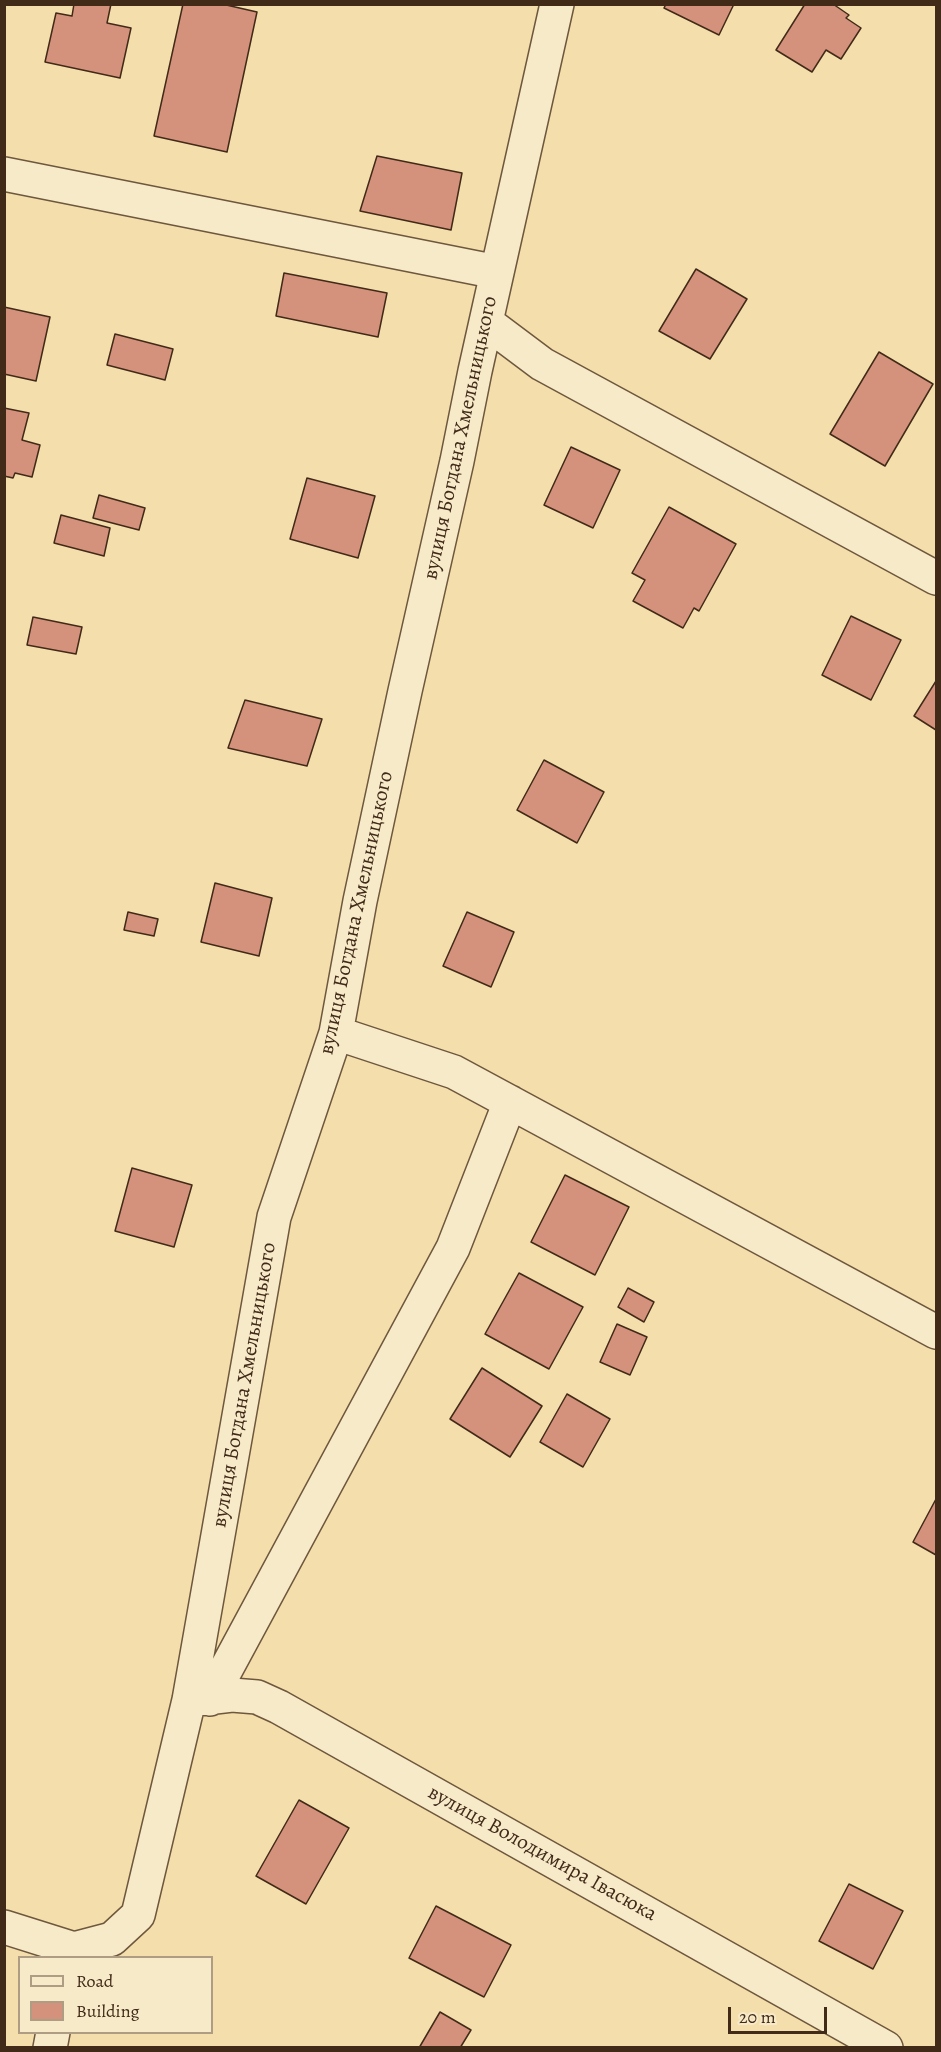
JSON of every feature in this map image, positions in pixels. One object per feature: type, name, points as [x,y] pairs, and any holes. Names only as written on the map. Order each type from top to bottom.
[{"type":"street","name":"вулиця Богдана Хмельницького","points":[[73,1953],[112,1939],[138,1915],[200,1700],[274,1217],[336,1033],[360,901],[556,4]]},
{"type":"street","points":[[4,174],[497,272]]},
{"type":"street","points":[[486,322],[542,364],[936,578]]},
{"type":"street","points":[[336,1033],[454,1072],[936,1332]]},
{"type":"street","points":[[200,1700],[453,1248],[510,1102]]},
{"type":"street","name":"вулиця Володимира Івасюка","points":[[200,1700],[232,1695],[257,1697],[279,1707],[886,2048]]},
{"type":"street","points":[[4,1927],[73,1953]]},
{"type":"building","points":[[74,4],[111,4],[107,23],[131,28],[120,78],[45,62],[56,13],[72,16]]},
{"type":"building","points":[[183,4],[222,4],[257,12],[227,152],[154,136]]},
{"type":"building","points":[[666,4],[734,4],[719,35],[664,8]]},
{"type":"building","points":[[805,4],[833,4],[849,15],[846,18],[861,28],[841,59],[826,50],[812,72],[776,50]]},
{"type":"building","points":[[377,156],[462,173],[451,230],[360,211]]},
{"type":"building","points":[[696,269],[747,299],[710,359],[659,331]]},
{"type":"building","points":[[284,273],[387,293],[378,337],[276,316]]},
{"type":"building","points":[[4,307],[50,317],[36,381],[4,374]]},
{"type":"building","points":[[115,334],[173,349],[165,380],[107,365]]},
{"type":"building","points":[[879,352],[933,384],[885,466],[830,434]]},
{"type":"building","points":[[4,408],[29,413],[22,440],[40,445],[32,477],[15,473],[13,478],[4,476]]},
{"type":"building","points":[[571,447],[620,470],[593,528],[544,505]]},
{"type":"building","points":[[307,478],[375,496],[358,558],[290,539]]},
{"type":"building","points":[[99,495],[145,508],[139,530],[93,518]]},
{"type":"building","points":[[669,507],[736,544],[699,611],[694,608],[683,628],[633,601],[645,580],[632,573]]},
{"type":"building","points":[[61,515],[110,528],[104,556],[54,543]]},
{"type":"building","points":[[851,616],[901,640],[871,700],[822,675]]},
{"type":"building","points":[[33,617],[82,627],[76,654],[27,645]]},
{"type":"building","points":[[936,681],[936,730],[914,716]]},
{"type":"building","points":[[245,700],[322,719],[307,766],[228,748]]},
{"type":"building","points":[[544,760],[604,792],[577,843],[517,810]]},
{"type":"building","points":[[215,883],[272,898],[259,956],[201,942]]},
{"type":"building","points":[[128,912],[158,919],[154,936],[124,930]]},
{"type":"building","points":[[467,912],[514,932],[491,987],[443,966]]},
{"type":"building","points":[[132,1168],[192,1185],[174,1247],[115,1231]]},
{"type":"building","points":[[565,1175],[629,1207],[595,1275],[531,1242]]},
{"type":"building","points":[[519,1273],[583,1307],[549,1369],[485,1334]]},
{"type":"building","points":[[628,1288],[654,1302],[644,1322],[618,1307]]},
{"type":"building","points":[[617,1324],[647,1337],[630,1375],[600,1362]]},
{"type":"building","points":[[482,1368],[542,1406],[510,1457],[450,1419]]},
{"type":"building","points":[[567,1394],[610,1419],[583,1467],[540,1442]]},
{"type":"building","points":[[936,1499],[936,1555],[913,1542]]},
{"type":"building","points":[[299,1800],[349,1828],[306,1904],[256,1876]]},
{"type":"building","points":[[849,1884],[903,1911],[873,1969],[819,1941]]},
{"type":"building","points":[[436,1906],[511,1945],[484,1997],[409,1958]]},
{"type":"building","points":[[440,2012],[471,2030],[460,2048],[419,2048]]}]
